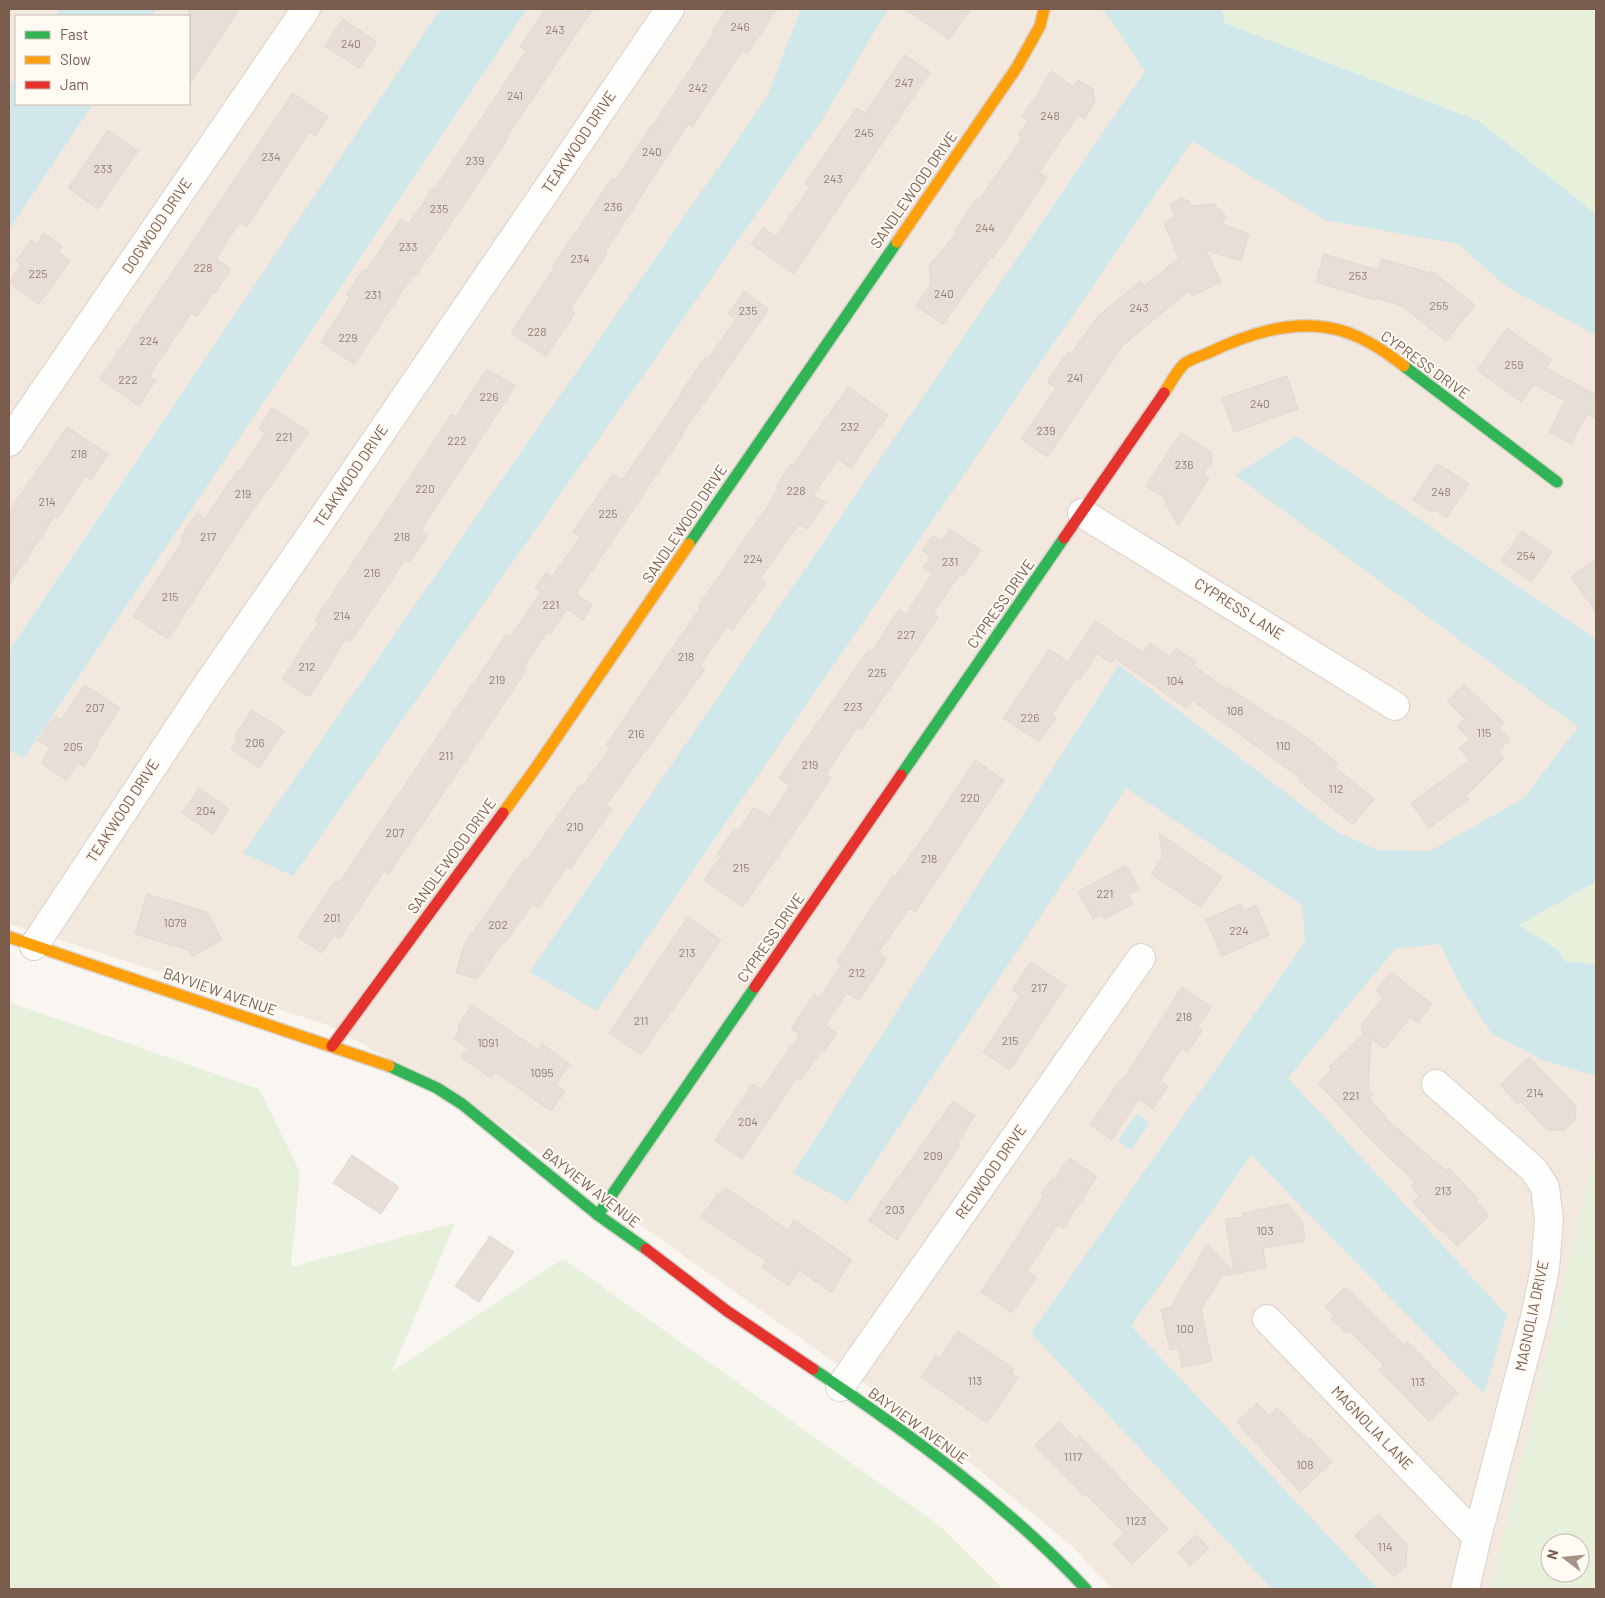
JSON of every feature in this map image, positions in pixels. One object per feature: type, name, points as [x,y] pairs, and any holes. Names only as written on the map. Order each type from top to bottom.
[{"type":"street","name":"DOGWOOD DRIVE","points":[[9,442],[306,9]]},
{"type":"street","name":"TEAKWOOD DRIVE","points":[[34,946],[205,688],[670,9]]},
{"type":"street","name":"SANDLEWOOD DRIVE","points":[[332,1046],[534,769],[1012,75],[1040,26],[1044,9]]},
{"type":"street","name":"CYPRESS DRIVE","points":[[598,1215],[1184,364],[1220,346],[1262,332],[1293,327],[1324,327],[1352,335],[1381,349],[1557,482]]},
{"type":"street","name":"CYPRESS LANE","points":[[1082,513],[1395,706]]},
{"type":"street","name":"BAYVIEW AVENUE","points":[[9,937],[381,1062],[437,1088],[462,1104],[598,1215],[654,1255],[726,1311],[840,1387],[974,1485],[1051,1552],[1086,1589]]},
{"type":"street","name":"REDWOOD DRIVE","points":[[840,1387],[1141,958]]},
{"type":"street","name":"MAGNOLIA DRIVE","points":[[1436,1084],[1534,1170],[1545,1187],[1549,1220],[1544,1268],[1535,1317],[1465,1589]]},
{"type":"street","name":"MAGNOLIA LANE","points":[[1267,1319],[1477,1537]]},
{"type":"shaded area","points":[[9,9],[1133,9],[1596,297],[1596,782],[1459,897],[1596,1058],[1596,1147],[1492,1589],[1112,1589],[1073,1547],[934,1433],[470,1104],[328,1025],[9,924]]},
{"type":"green space","points":[[1221,9],[1596,9],[1596,214],[1479,121],[1225,23]]},
{"type":"green space","points":[[1596,882],[1596,964],[1564,961],[1519,925]]},
{"type":"green space","points":[[9,1002],[259,1089],[300,1172],[291,1267],[455,1223],[392,1371],[563,1259],[940,1526],[1003,1589],[9,1589]]},
{"type":"green space","points":[[1596,1148],[1596,1589],[1491,1589]]},
{"type":"water","points":[[61,9],[157,9],[153,15],[57,15]]},
{"type":"water","points":[[440,9],[527,9],[25,757],[9,751],[9,651]]},
{"type":"water","points":[[801,9],[888,9],[820,123],[293,876],[243,853],[767,97]]},
{"type":"water","points":[[1103,9],[1221,9],[1225,23],[1479,121],[1596,214],[1596,335],[1507,287],[1458,244],[1325,220],[1192,141],[597,1011],[530,972],[1145,71]]},
{"type":"water","points":[[15,78],[15,105],[92,105],[9,230],[9,87]]},
{"type":"water","points":[[1296,436],[1596,639],[1596,882],[1519,925],[1559,951],[1564,961],[1596,964],[1596,1076],[1543,1060],[1492,1034],[1461,987],[1440,944],[1395,949],[1288,1078],[1507,1315],[1484,1394],[1251,1155],[1131,1326],[1378,1589],[1272,1589],[1031,1333],[1305,942],[1302,905],[1126,788],[848,1203],[793,1173],[1119,665],[1337,832],[1378,850],[1430,851],[1524,798],[1578,727],[1235,475]]},
{"type":"water","points":[[1137,1113],[1150,1123],[1131,1150],[1118,1140]]},
{"type":"building","points":[[189,9],[239,9],[190,83],[190,15]]},
{"type":"building","points":[[545,9],[593,9],[489,167],[415,276],[413,275],[354,364],[321,342],[350,297],[346,294],[363,270],[366,271],[401,219],[409,224],[433,188],[435,189],[526,51],[520,47]]},
{"type":"building","points":[[727,9],[777,9],[747,54],[742,51],[692,127],[688,124],[605,252],[607,253],[570,310],[575,313],[546,356],[511,333],[555,266],[553,265],[612,178],[615,180],[653,126],[714,33],[712,32]]},
{"type":"building","points":[[905,9],[971,9],[949,39]]},
{"type":"building","points":[[343,19],[377,42],[359,68],[325,46]]},
{"type":"building","points":[[905,55],[930,72],[794,274],[751,244],[763,228],[776,237],[810,187],[805,183],[857,108],[865,113]]},
{"type":"building","points":[[1051,71],[1073,87],[1078,80],[1093,89],[1095,102],[1084,119],[1078,115],[1039,172],[1047,178],[993,258],[991,257],[943,324],[916,306],[931,284],[929,266],[956,233],[954,231],[977,198],[979,200],[1022,138],[1018,135],[1028,121],[1022,116],[1042,88]]},
{"type":"building","points":[[293,93],[328,117],[316,136],[309,132],[247,227],[240,222],[216,259],[231,269],[197,316],[191,313],[149,376],[156,380],[139,406],[100,379]]},
{"type":"building","points":[[108,130],[138,151],[98,209],[68,188]]},
{"type":"building","points":[[1181,198],[1189,201],[1192,206],[1214,204],[1226,216],[1223,224],[1249,234],[1241,261],[1206,250],[1221,282],[1192,296],[1190,290],[1123,345],[1047,457],[1021,439],[1056,388],[1047,382],[1068,352],[1071,354],[1097,317],[1141,281],[1144,286],[1179,258],[1164,223],[1175,217],[1170,204]]},
{"type":"building","points":[[44,233],[62,246],[58,252],[70,261],[39,304],[9,283],[21,265],[16,261],[31,240],[36,244]]},
{"type":"building","points":[[1324,254],[1378,270],[1382,259],[1430,273],[1432,271],[1475,305],[1446,341],[1402,306],[1316,282]]},
{"type":"building","points":[[744,291],[769,309],[682,434],[576,594],[592,605],[583,620],[567,609],[550,634],[547,632],[524,666],[527,669],[389,874],[384,871],[339,939],[334,935],[322,953],[298,937],[335,881],[339,883],[506,635],[510,637],[541,592],[535,588],[546,573],[552,577],[580,537],[573,532],[613,474],[622,480],[705,357],[708,359],[736,319],[728,314]]},
{"type":"building","points":[[1507,328],[1552,360],[1546,368],[1596,395],[1596,418],[1587,413],[1571,444],[1549,432],[1565,401],[1534,384],[1521,402],[1477,370]]},
{"type":"building","points":[[487,369],[515,386],[421,530],[428,535],[410,562],[405,560],[350,642],[346,639],[309,697],[282,679],[319,622],[315,620],[452,414],[456,417]]},
{"type":"building","points":[[1287,376],[1298,409],[1234,432],[1222,398]]},
{"type":"building","points":[[848,387],[888,415],[851,468],[838,459],[813,495],[826,503],[807,529],[799,524],[760,579],[766,583],[732,631],[727,626],[700,665],[705,669],[606,805],[612,809],[570,869],[567,867],[538,908],[533,904],[477,979],[456,973],[464,945],[525,858],[527,860],[580,785],[582,787],[610,748],[606,745],[700,608],[698,606],[770,503],[779,488],[776,486]]},
{"type":"building","points":[[272,408],[309,432],[248,517],[168,639],[133,616],[184,539],[181,537],[197,513],[205,518],[237,471],[239,472],[265,433],[259,429]]},
{"type":"building","points":[[67,427],[108,454],[91,480],[85,476],[58,518],[55,516],[9,585],[9,511]]},
{"type":"building","points":[[1181,433],[1212,453],[1212,461],[1203,474],[1209,478],[1178,526],[1163,497],[1146,486]]},
{"type":"building","points":[[1437,463],[1469,484],[1446,518],[1434,509],[1432,512],[1413,500]]},
{"type":"building","points":[[949,529],[981,550],[963,576],[960,574],[933,614],[938,617],[862,729],[858,727],[826,774],[831,778],[743,907],[704,880],[721,856],[717,854],[735,828],[738,831],[754,807],[769,817],[790,786],[779,778],[869,649],[872,651],[899,609],[906,615],[932,574],[923,568],[931,557],[922,550],[933,535],[942,541]]},
{"type":"building","points":[[1522,531],[1552,552],[1531,582],[1501,561]]},
{"type":"building","points":[[1596,559],[1596,612],[1571,577]]},
{"type":"building","points":[[1095,621],[1143,653],[1150,643],[1170,657],[1176,648],[1196,662],[1193,665],[1226,689],[1228,687],[1310,740],[1337,763],[1335,767],[1374,799],[1353,825],[1298,780],[1300,778],[1192,700],[1186,708],[1115,658],[1111,663],[1097,653],[1080,679],[1077,677],[1052,715],[1056,718],[1039,742],[1003,718],[1049,649],[1068,662]]},
{"type":"building","points":[[1464,684],[1504,723],[1499,728],[1510,739],[1498,752],[1504,758],[1466,796],[1468,800],[1429,828],[1411,803],[1470,760],[1459,749],[1470,739],[1457,726],[1465,719],[1447,701]]},
{"type":"building","points":[[85,685],[120,708],[96,744],[98,745],[84,767],[78,763],[66,780],[41,763],[50,748],[38,740],[55,716],[61,720]]},
{"type":"building","points":[[252,710],[284,731],[259,768],[231,749],[238,738],[235,736]]},
{"type":"building","points":[[975,760],[1004,780],[915,912],[909,908],[879,952],[887,958],[859,1001],[847,993],[825,1025],[837,1033],[824,1051],[822,1050],[800,1081],[797,1078],[742,1159],[715,1140],[753,1084],[761,1090],[800,1034],[791,1029],[814,994],[819,998],[841,965],[837,962],[869,911],[927,832]]},
{"type":"building","points":[[199,788],[229,809],[213,834],[182,813]]},
{"type":"building","points":[[1159,833],[1222,877],[1201,907],[1151,874],[1163,857]]},
{"type":"building","points":[[1126,865],[1139,889],[1128,895],[1133,904],[1105,919],[1102,914],[1093,919],[1078,892]]},
{"type":"building","points":[[147,894],[207,912],[222,940],[192,956],[188,950],[135,934]]},
{"type":"building","points":[[1241,904],[1244,911],[1256,905],[1269,935],[1222,956],[1206,919]]},
{"type":"building","points":[[688,917],[721,940],[641,1055],[609,1033]]},
{"type":"building","points":[[1031,962],[1066,986],[1010,1070],[983,1052],[1020,996],[1012,990]]},
{"type":"building","points":[[1391,972],[1432,1004],[1418,1023],[1410,1017],[1385,1049],[1371,1038],[1368,1090],[1373,1094],[1369,1098],[1385,1118],[1446,1171],[1449,1168],[1478,1199],[1476,1201],[1489,1216],[1457,1246],[1413,1202],[1419,1196],[1411,1186],[1415,1182],[1377,1146],[1318,1083],[1332,1069],[1329,1067],[1364,1033],[1362,1032],[1362,1024],[1383,997],[1376,991]]},
{"type":"building","points":[[1182,987],[1211,1007],[1197,1028],[1202,1031],[1188,1052],[1182,1048],[1160,1081],[1168,1086],[1153,1109],[1138,1099],[1112,1140],[1090,1125],[1121,1079],[1123,1080]]},
{"type":"building","points":[[472,1005],[538,1050],[542,1044],[570,1064],[556,1084],[565,1091],[551,1111],[495,1072],[491,1078],[461,1057],[468,1048],[454,1038],[460,1030],[457,1027]]},
{"type":"building","points":[[1529,1057],[1576,1106],[1575,1120],[1565,1130],[1547,1130],[1520,1101],[1518,1104],[1500,1085]]},
{"type":"building","points":[[953,1101],[975,1116],[957,1143],[960,1145],[897,1240],[868,1220]]},
{"type":"building","points":[[352,1155],[399,1187],[381,1214],[333,1183]]},
{"type":"building","points":[[1069,1158],[1097,1177],[1063,1228],[1058,1224],[1027,1271],[1036,1277],[1012,1313],[981,1292],[1044,1195],[1041,1194],[1053,1177],[1055,1179]]},
{"type":"building","points":[[726,1188],[788,1230],[794,1220],[852,1260],[831,1292],[799,1270],[789,1286],[762,1267],[766,1261],[701,1217],[718,1193],[721,1195]]},
{"type":"building","points":[[1288,1204],[1302,1221],[1305,1241],[1263,1248],[1266,1268],[1222,1276],[1201,1309],[1212,1361],[1182,1367],[1178,1348],[1170,1350],[1161,1309],[1171,1307],[1207,1244],[1234,1272],[1225,1219],[1243,1217],[1243,1213]]},
{"type":"building","points":[[490,1236],[514,1252],[479,1302],[455,1286]]},
{"type":"building","points":[[1345,1287],[1404,1345],[1408,1342],[1458,1393],[1429,1421],[1379,1370],[1384,1365],[1348,1330],[1346,1333],[1331,1319],[1334,1316],[1325,1307]]},
{"type":"building","points":[[958,1331],[1014,1369],[1011,1373],[1018,1378],[987,1423],[921,1377],[936,1355],[940,1358]]},
{"type":"building","points":[[1257,1403],[1269,1415],[1277,1408],[1308,1440],[1310,1438],[1332,1462],[1300,1492],[1237,1422]]},
{"type":"building","points":[[1059,1422],[1076,1440],[1080,1436],[1168,1529],[1132,1564],[1113,1544],[1124,1533],[1086,1494],[1084,1496],[1035,1445]]},
{"type":"building","points":[[1378,1514],[1407,1544],[1406,1566],[1394,1577],[1355,1536]]},
{"type":"building","points":[[1196,1535],[1209,1548],[1190,1566],[1178,1552]]},
{"type":"traffic: fast","points":[[689,544],[897,242]]},
{"type":"traffic: fast","points":[[1404,366],[1557,482]]},
{"type":"traffic: fast","points":[[901,775],[1064,538]]},
{"type":"traffic: fast","points":[[598,1215],[755,987]]},
{"type":"traffic: fast","points":[[389,1066],[437,1088],[462,1104],[598,1215],[646,1249]]},
{"type":"traffic: fast","points":[[813,1369],[921,1445],[990,1499],[1086,1589]]},
{"type":"traffic: slow","points":[[897,242],[1017,67],[1040,26],[1044,9]]},
{"type":"traffic: slow","points":[[1164,393],[1178,371],[1189,361],[1252,335],[1298,326],[1314,326],[1340,330],[1369,342],[1404,366]]},
{"type":"traffic: slow","points":[[503,813],[689,544]]},
{"type":"traffic: slow","points":[[9,937],[389,1066]]},
{"type":"traffic: jam","points":[[1064,538],[1164,393]]},
{"type":"traffic: jam","points":[[755,987],[901,775]]},
{"type":"traffic: jam","points":[[332,1046],[503,813]]},
{"type":"traffic: jam","points":[[646,1249],[727,1311],[813,1369]]}]
